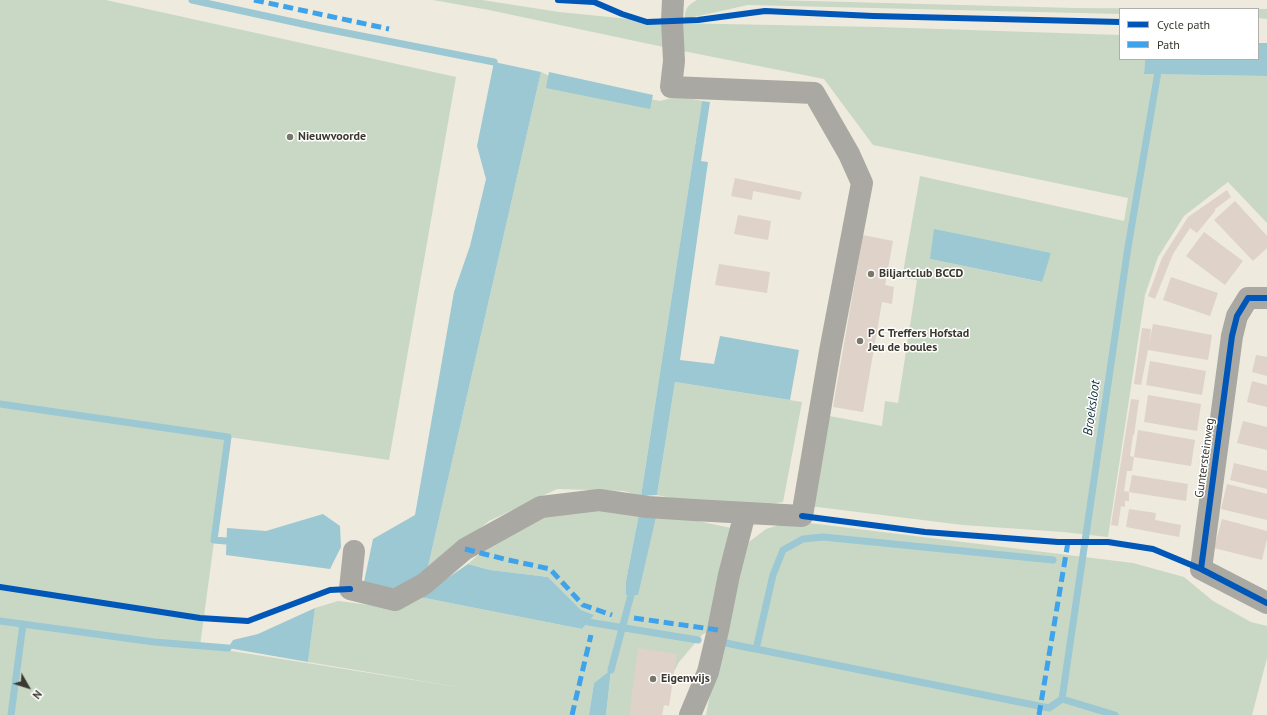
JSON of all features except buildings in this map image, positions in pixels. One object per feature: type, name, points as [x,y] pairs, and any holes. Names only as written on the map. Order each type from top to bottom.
[{"type":"street","points":[[354,551],[350,590],[395,600],[424,584],[465,549],[541,507],[599,500],[648,507],[802,516],[830,351],[859,219],[862,183],[849,154],[814,93],[671,87],[674,61],[672,21],[673,0]]},
{"type":"street","name":"Guntersteinweg","points":[[1267,298],[1248,298],[1237,316],[1230,351],[1201,569],[1267,603]]},
{"type":"street","points":[[690,715],[708,672],[729,575],[745,513]]},
{"type":"green space","points":[[0,0],[106,0],[456,77],[389,460],[228,437],[200,646],[470,689],[308,662],[315,608],[338,601],[386,607],[420,597],[582,629],[593,615],[581,610],[548,577],[490,570],[468,564],[502,534],[541,516],[594,507],[639,514],[626,581],[656,517],[675,516],[731,528],[710,630],[702,635],[679,662],[651,715],[606,715],[611,671],[594,683],[589,715],[0,715]]},
{"type":"green space","points":[[433,0],[482,0],[559,12],[669,23],[879,27],[1119,35],[1119,60],[1145,60],[1144,74],[1267,76],[1267,223],[1228,182],[1184,216],[1158,257],[1145,295],[1108,537],[1063,532],[963,525],[801,505],[819,414],[882,426],[885,401],[898,403],[917,280],[902,278],[920,176],[1124,221],[1128,198],[873,145],[824,79],[489,10]],"holes":[[[1051,253],[1041,282],[930,259]]]},
{"type":"green space","points":[[697,0],[773,0],[1119,8],[1119,14],[748,5],[685,19],[687,8]]},
{"type":"green space","points":[[1259,9],[1267,9],[1267,19],[1259,18]]},
{"type":"green space","points":[[541,72],[560,81],[660,101],[679,96],[702,101],[641,496],[624,491],[557,489],[489,521],[427,571]]},
{"type":"green space","points":[[675,382],[802,402],[783,502],[750,507],[687,501],[657,495]]},
{"type":"green space","points":[[793,521],[1133,563],[1184,577],[1213,601],[1251,622],[1267,626],[1267,658],[1252,715],[706,715],[720,642],[749,542],[766,529]]},
{"type":"water","points":[[1259,43],[1267,43],[1267,76],[1144,74],[1145,60],[1259,60]]},
{"type":"water","points":[[494,62],[541,72],[427,571],[392,591],[364,582],[373,539],[415,515],[454,292],[470,246],[486,179],[477,146]]},
{"type":"water","points":[[549,72],[653,95],[650,109],[546,88]]},
{"type":"water","points":[[702,101],[710,102],[701,161],[708,162],[680,360],[714,364],[720,336],[799,350],[790,400],[675,382],[657,495],[641,496]]},
{"type":"water","points":[[934,229],[1051,253],[1042,282],[930,259]]},
{"type":"water","points":[[323,514],[340,526],[341,547],[330,569],[226,555],[227,528],[266,531]]},
{"type":"water","points":[[639,514],[656,517],[638,595],[626,595],[626,581]]},
{"type":"water","points":[[468,564],[490,570],[548,577],[581,610],[594,615],[582,629],[420,597]]},
{"type":"water","points":[[315,608],[308,662],[228,648],[233,640],[258,634]]},
{"type":"water","points":[[611,670],[606,715],[589,715],[594,683]]},
{"type":"waterway","points":[[192,0],[321,28],[494,62]]},
{"type":"waterway","name":"Broeksloot","points":[[1115,715],[1062,699],[1128,247],[1159,66]]},
{"type":"waterway","points":[[0,404],[228,437],[214,540],[226,541]]},
{"type":"waterway","points":[[1053,560],[823,537],[803,539],[783,550],[773,575],[756,649],[1049,708],[1062,699]]},
{"type":"waterway","points":[[611,670],[631,595]]},
{"type":"waterway","points":[[0,621],[154,642],[228,648]]},
{"type":"waterway","points":[[588,622],[698,640]]},
{"type":"waterway","points":[[11,715],[23,624]]},
{"type":"waterway","points":[[721,642],[755,649]]},
{"type":"marked path","points":[[254,0],[389,29]]},
{"type":"marked path","points":[[1039,715],[1068,542]]},
{"type":"marked path","points":[[465,549],[550,569],[583,605],[612,615]]},
{"type":"marked path","points":[[634,618],[718,630]]},
{"type":"marked path","points":[[572,715],[591,635]]},
{"type":"cycle path","points":[[558,0],[594,2],[622,14],[647,22],[698,20],[765,11],[873,16],[1119,22]]},
{"type":"cycle path","points":[[1267,298],[1248,298],[1237,316],[1232,336],[1201,569],[1267,603]]},
{"type":"cycle path","points":[[802,516],[925,532],[1058,542],[1108,542],[1153,549],[1201,569]]},
{"type":"cycle path","points":[[0,587],[200,618],[248,621],[330,590],[350,589]]},
{"type":"place","name":"Nieuwvoorde","points":[[290,137]]},
{"type":"place","name":"Biljartclub BCCD","points":[[871,274]]},
{"type":"place","name":"P C Treffers Hofstad Jeu de boules","points":[[860,341]]},
{"type":"place","name":"Eigenwijs","points":[[653,679]]}]
